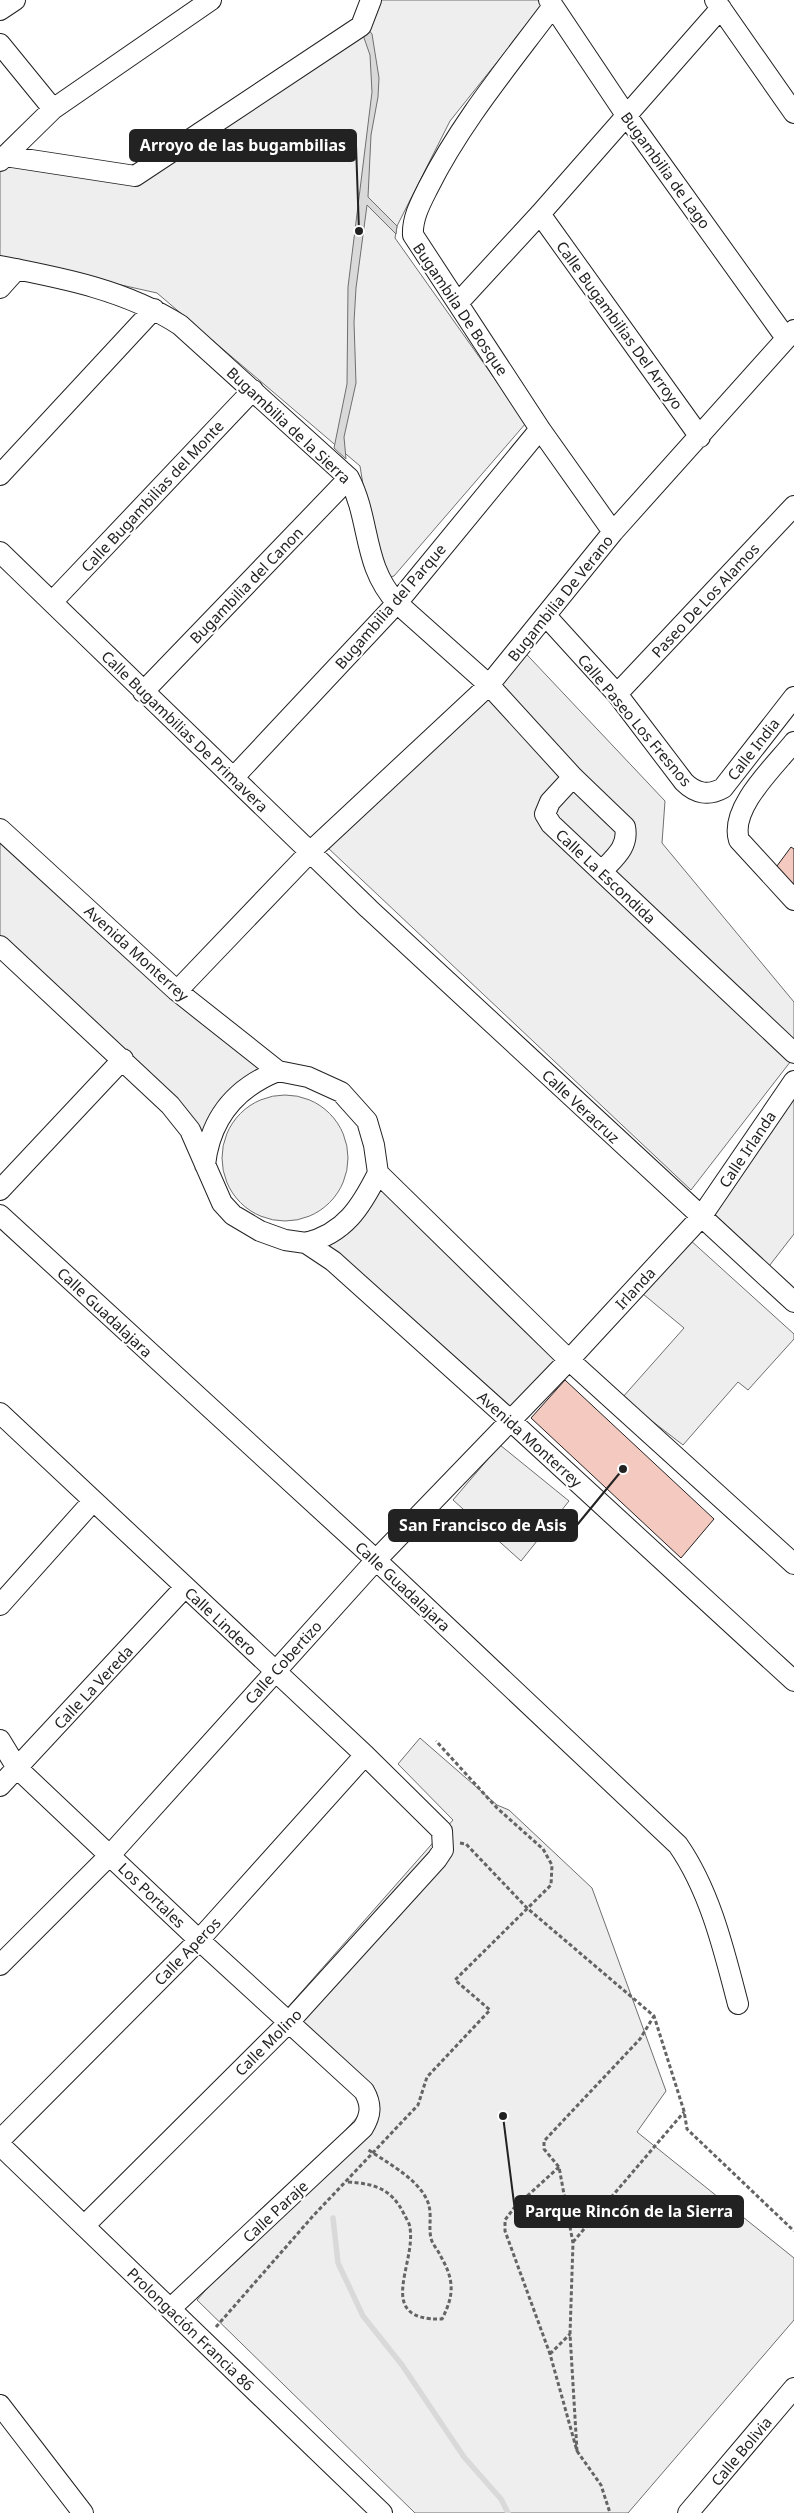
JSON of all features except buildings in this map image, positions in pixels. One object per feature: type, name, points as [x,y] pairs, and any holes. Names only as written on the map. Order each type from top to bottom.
[{"type":"street","points":[[0,10],[15,0]]},
{"type":"street","points":[[2,159],[53,109],[211,0]]},
{"type":"street","points":[[2,159],[135,176],[361,26],[371,0]]},
{"type":"street","name":"Bugambilia de Lago","points":[[551,3],[626,115],[790,334]]},
{"type":"street","name":"Bugambila De Bosque","points":[[551,3],[445,152],[417,211],[412,230],[414,239],[540,430],[613,532]]},
{"type":"street","points":[[458,303],[540,214],[626,115],[718,4],[794,113]]},
{"type":"street","points":[[0,44],[53,109]]},
{"type":"street","name":"Calle Bugambilias Del Arroyo","points":[[540,214],[700,437]]},
{"type":"street","points":[[0,288],[9,268]]},
{"type":"street","name":"Bugambilia de la Sierra","points":[[9,268],[99,288],[154,309],[180,325],[349,478],[356,492],[378,578],[384,589],[396,603],[488,685]]},
{"type":"street","points":[[0,476],[154,309]]},
{"type":"street","name":"Bugambilia De Verano","points":[[177,991],[310,852],[488,685],[613,532],[700,437],[790,334]]},
{"type":"street","name":"Calle Bugambilias del Monte","points":[[52,602],[253,390]]},
{"type":"street","name":"Bugambilia del Parque","points":[[234,777],[396,603],[540,430]]},
{"type":"street","name":"Bugambilia del Canon","points":[[143,692],[349,478]]},
{"type":"street","name":"Paseo De Los Alamos","points":[[617,694],[794,506]]},
{"type":"street","name":"Calle Bugambilias De Primavera","points":[[0,552],[369,909]]},
{"type":"street","name":"Calle Paseo Los Fresnos","points":[[546,616],[617,694],[684,782],[695,790],[708,794]]},
{"type":"street","points":[[488,685],[573,777],[625,827],[627,836],[624,847],[602,871]]},
{"type":"street","name":"Calle India","points":[[708,794],[723,788],[794,697]]},
{"type":"street","points":[[794,742],[746,802],[738,818],[736,830],[739,840],[794,900]]},
{"type":"street","name":"Calle La Escondida","points":[[573,777],[550,802],[545,814],[550,824],[794,1053]]},
{"type":"street","name":"Avenida Monterrey","points":[[0,829],[177,991],[278,1071],[308,1077],[341,1092],[367,1121],[374,1145],[378,1174],[366,1198],[339,1228],[324,1239],[306,1243],[285,1240],[260,1231],[233,1215],[222,1203],[190,1130],[170,1105],[0,946]]},
{"type":"street","name":"Calle Veracruz","points":[[369,909],[794,1302]]},
{"type":"street","points":[[0,1190],[123,1059]]},
{"type":"street","points":[[205,1164],[208,1145],[218,1120],[228,1107],[248,1086],[278,1071]]},
{"type":"street","name":"Calle Irlanda","points":[[701,1217],[793,1084]]},
{"type":"street","points":[[378,1174],[569,1360],[794,1564]]},
{"type":"street","name":"Calle Guadalajara","points":[[0,1215],[376,1560],[678,1845],[690,1862],[702,1887],[729,1968],[738,2004]]},
{"type":"street","name":"Irlanda","points":[[569,1360],[701,1217]]},
{"type":"street","name":"Avenida Monterrey","points":[[306,1243],[354,1279],[794,1680]]},
{"type":"street","name":"Calle Cobertizo","points":[[0,1965],[111,1854],[376,1560],[569,1360]]},
{"type":"street","name":"Calle Lindero","points":[[2,1420],[93,1501],[435,1822],[442,1831],[443,1845]]},
{"type":"street","points":[[0,1605],[93,1501]]},
{"type":"street","name":"Calle La Vereda","points":[[0,1786],[185,1588]]},
{"type":"street","name":"Los Portales","points":[[0,1740],[18,1768],[111,1854],[199,1940],[364,2092],[369,2100],[370,2109]]},
{"type":"street","name":"Calle Aperos","points":[[0,2140],[199,1940],[365,1755]]},
{"type":"street","name":"Calle Molino","points":[[84,2226],[289,2022],[437,1859],[443,1845]]},
{"type":"street","name":"Calle Paraje","points":[[171,2308],[363,2128],[369,2119],[370,2109]]},
{"type":"street","name":"Prolongación Francia 86","points":[[0,2145],[204,2340],[375,2511]]},
{"type":"street","name":"Calle Bolivia","points":[[688,2513],[794,2388]]},
{"type":"street","points":[[0,2405],[83,2513]]},
{"type":"path","points":[[204,2340],[313,2216],[348,2182],[418,2105],[428,2077],[490,2010],[455,1980],[551,1885],[552,1865],[544,1849],[498,1808],[436,1742]]},
{"type":"path","points":[[443,1845],[466,1844],[527,1908],[654,2016],[684,2111],[687,2129],[794,2231]]},
{"type":"path","points":[[577,2451],[570,2334],[573,2243],[559,2167],[544,2149],[544,2141],[640,2039],[654,2016]]},
{"type":"path","points":[[573,2243],[684,2111]]},
{"type":"path","points":[[348,2182],[365,2183],[384,2188],[399,2204],[410,2228],[402,2287],[404,2303],[412,2313],[425,2320],[442,2319],[449,2306],[452,2294],[450,2272],[431,2239],[431,2217],[427,2200],[402,2171],[352,2138]]},
{"type":"path","points":[[559,2167],[514,2208],[505,2220],[505,2231],[550,2354],[577,2451],[601,2485],[610,2513]]},
{"type":"path","points":[[550,2354],[570,2334]]},
{"type":"shaded area","points":[[375,0],[544,0],[545,2],[450,121],[397,226],[395,238],[526,423],[394,576],[386,578],[376,566],[360,466],[157,293],[0,258],[0,170],[6,163],[138,184],[363,35]]},
{"type":"shaded area","points":[[367,28],[372,34],[379,78],[378,97],[371,135],[368,197],[397,226],[396,234],[367,205],[356,288],[354,322],[356,383],[344,437],[346,459],[334,448],[347,384],[348,287],[372,92],[370,55],[363,35]]},
{"type":"shaded area","points":[[514,641],[665,801],[662,843],[794,1002],[794,1057],[691,1190],[327,847]]},
{"type":"shaded area","points":[[0,824],[278,1071],[257,1081],[207,1145],[0,950]]},
{"type":"shaded area","points":[[285,1095],[309,1100],[329,1114],[343,1134],[348,1158],[343,1182],[329,1202],[309,1216],[285,1221],[261,1216],[241,1202],[227,1182],[222,1158],[227,1134],[241,1114],[261,1100]]},
{"type":"shaded area","points":[[794,1097],[794,1234],[766,1270],[705,1219]]},
{"type":"shaded area","points":[[378,1182],[561,1360],[510,1412],[325,1244],[345,1236],[370,1205]]},
{"type":"shaded area","points":[[689,1239],[794,1334],[794,1339],[748,1390],[738,1382],[683,1445],[622,1398],[684,1328],[643,1294]]},
{"type":"shaded area","points":[[500,1445],[569,1501],[521,1561],[453,1500]]},
{"type":"shaded area","points":[[420,1738],[497,1805],[509,1810],[592,1888],[666,2091],[637,2132],[794,2258],[794,2320],[628,2513],[415,2513],[197,2300],[373,2099],[281,2015],[453,1820],[398,1764]]},
{"type":"waterway","points":[[333,2218],[338,2263],[363,2316],[402,2365],[464,2457],[501,2499],[508,2513]]},
{"type":"place","name":"Arroyo de las bugambilias","points":[[359,231]]},
{"type":"place","name":"San Francisco de Asis","points":[[623,1469]]},
{"type":"place","name":"Parque Rincón de la Sierra","points":[[503,2116]]}]
